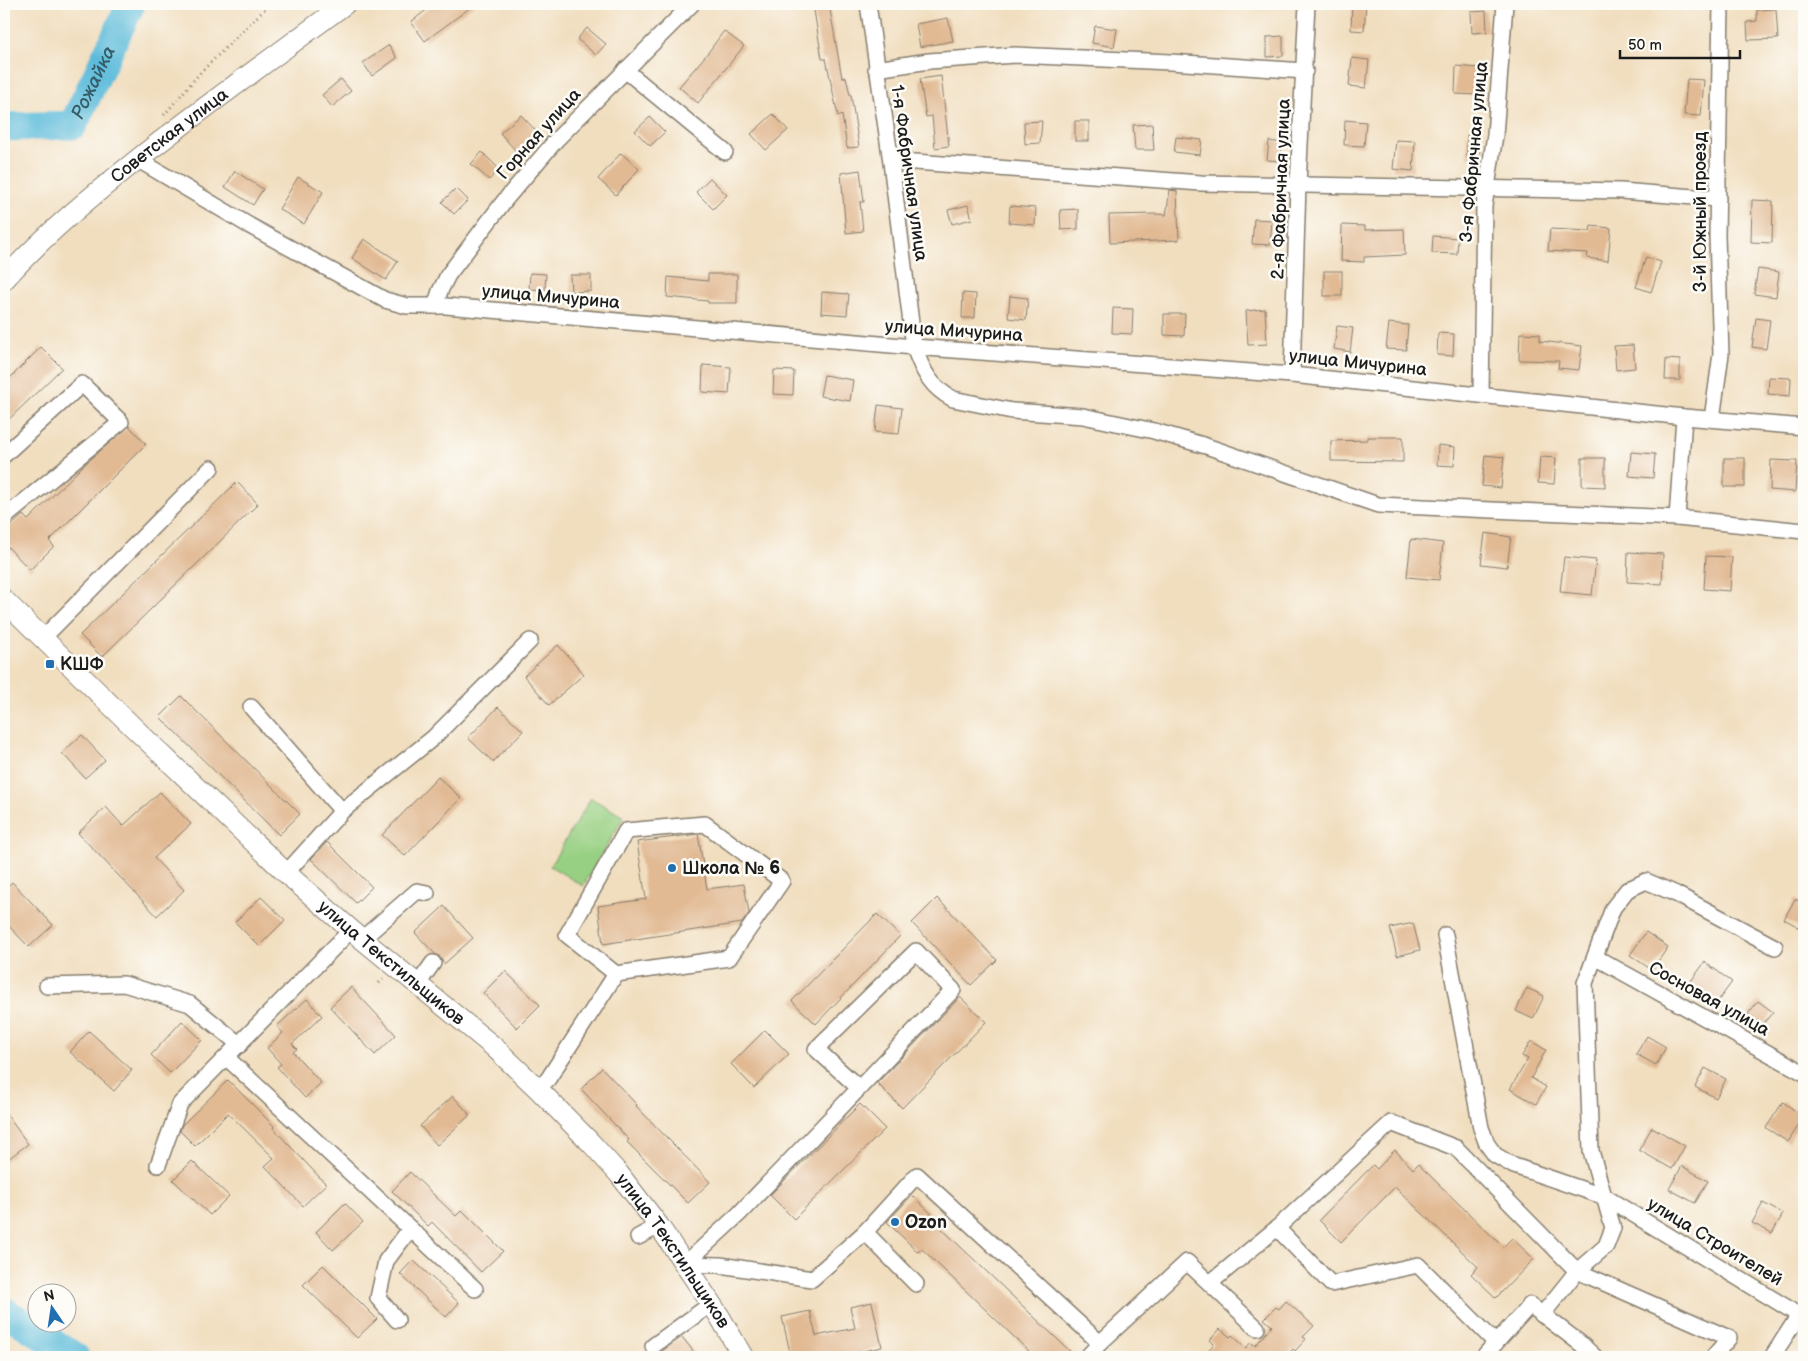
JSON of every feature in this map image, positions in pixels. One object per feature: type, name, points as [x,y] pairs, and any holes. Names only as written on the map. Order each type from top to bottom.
[{"type":"main road","name":"Советская улица","points":[[4,280],[77,209],[137,159],[345,4]]},
{"type":"main road","name":"улица Текстильщиков","points":[[4,600],[286,873],[356,934],[464,1021],[538,1088],[604,1157],[659,1226],[711,1304],[743,1357]]},
{"type":"street","name":"Горная улица","points":[[436,306],[440,291],[448,275],[515,187],[568,127],[692,4]]},
{"type":"street","name":"1-я Фабричная улица","points":[[868,4],[891,162],[914,347],[922,367],[932,384],[944,395],[953,399],[1012,411],[1083,416],[1154,431],[1206,446],[1378,505],[1677,518],[1804,531]]},
{"type":"street","name":"2-я Фабричная улица","points":[[1292,375],[1298,185],[1307,4]]},
{"type":"street","name":"3-я Фабричная улица","points":[[1481,394],[1484,214],[1497,115],[1506,4]]},
{"type":"street","name":"3-й Южный проезд","points":[[1712,419],[1720,354],[1717,256],[1721,4]]},
{"type":"street","points":[[876,68],[929,61],[1015,55],[1170,62],[1305,71]]},
{"type":"street","points":[[625,70],[725,152]]},
{"type":"street","name":"улица Мичурина","points":[[137,159],[250,226],[375,296],[400,305],[436,306],[914,347],[1292,375],[1684,417],[1804,427]]},
{"type":"street","points":[[891,162],[906,161],[1191,182],[1621,191],[1718,198]]},
{"type":"street","points":[[4,455],[82,384],[121,422],[4,518]]},
{"type":"street","points":[[1677,518],[1684,417]]},
{"type":"street","points":[[43,638],[211,468]]},
{"type":"street","points":[[286,873],[342,811],[433,738],[530,641]]},
{"type":"street","points":[[251,708],[342,811]]},
{"type":"street","points":[[538,1088],[548,1079],[616,974],[729,958],[782,881],[705,824],[626,831],[567,935],[616,974]]},
{"type":"street","points":[[1542,1315],[1577,1270],[1606,1246],[1613,1228],[1606,1198],[1591,1151],[1585,983],[1613,908],[1627,890],[1646,880],[1775,947]]},
{"type":"street","points":[[158,1165],[180,1104],[356,934],[417,891],[428,893]]},
{"type":"street","name":"улица Строителей","points":[[1445,935],[1481,1128],[1487,1144],[1495,1155],[1514,1166],[1606,1198],[1802,1316]]},
{"type":"street","points":[[685,1264],[739,1214],[953,990],[916,950],[816,1049],[859,1088]]},
{"type":"street","name":"Сосновая улица","points":[[1595,957],[1804,1073]]},
{"type":"street","points":[[418,984],[433,963]]},
{"type":"street","points":[[47,986],[124,984],[190,1004],[240,1045]]},
{"type":"street","points":[[227,1058],[475,1289]]},
{"type":"street","points":[[1210,1283],[1277,1228],[1391,1123],[1456,1148],[1577,1270],[1728,1338],[1713,1357]]},
{"type":"street","points":[[685,1264],[720,1265],[812,1279],[865,1232],[917,1176],[1100,1343]]},
{"type":"street","points":[[638,1237],[659,1226]]},
{"type":"street","points":[[1277,1228],[1331,1284],[1418,1265],[1496,1343]]},
{"type":"street","points":[[397,1320],[378,1298],[386,1262],[410,1229]]},
{"type":"street","points":[[865,1232],[916,1284]]},
{"type":"street","points":[[1088,1357],[1100,1343],[1187,1262],[1257,1328]]},
{"type":"street","points":[[653,1346],[711,1304]]},
{"type":"street","points":[[1484,1357],[1530,1305],[1595,1357]]},
{"type":"street","points":[[1772,1357],[1802,1316]]},
{"type":"path","points":[[160,119],[200,73],[270,4]]},
{"type":"green space","points":[[591,798],[624,817],[583,886],[550,866]]},
{"type":"building","points":[[434,4],[475,4],[425,41],[411,22]]},
{"type":"building","points":[[813,4],[829,4],[842,78],[846,77],[851,95],[859,147],[847,148],[842,115],[838,116],[826,59],[822,59]]},
{"type":"building","points":[[1352,4],[1366,4],[1364,31],[1351,30]]},
{"type":"building","points":[[1776,9],[1778,39],[1748,40],[1747,22],[1757,21],[1757,10]]},
{"type":"building","points":[[1486,11],[1487,32],[1472,33],[1471,12]]},
{"type":"building","points":[[948,18],[953,41],[920,47],[916,24]]},
{"type":"building","points":[[1095,26],[1117,29],[1114,47],[1092,43]]},
{"type":"building","points":[[587,28],[606,44],[596,55],[577,39]]},
{"type":"building","points":[[724,31],[744,46],[698,103],[679,87]]},
{"type":"building","points":[[1283,36],[1283,56],[1267,57],[1267,37]]},
{"type":"building","points":[[389,45],[397,58],[372,76],[363,63]]},
{"type":"building","points":[[1352,58],[1369,60],[1366,88],[1349,86]]},
{"type":"building","points":[[1456,66],[1480,68],[1478,95],[1455,94]]},
{"type":"building","points":[[941,76],[949,146],[935,148],[932,116],[926,117],[920,79]]},
{"type":"building","points":[[341,79],[351,91],[332,107],[322,95]]},
{"type":"building","points":[[1687,79],[1704,80],[1701,116],[1684,115]]},
{"type":"building","points":[[773,114],[788,130],[766,150],[751,134]]},
{"type":"building","points":[[521,115],[537,132],[516,151],[500,133]]},
{"type":"building","points":[[650,117],[665,132],[650,146],[635,131]]},
{"type":"building","points":[[1345,120],[1366,122],[1364,146],[1344,145]]},
{"type":"building","points":[[1042,121],[1040,143],[1025,144],[1024,122]]},
{"type":"building","points":[[1075,121],[1089,121],[1089,141],[1075,141]]},
{"type":"building","points":[[1152,124],[1154,150],[1135,150],[1133,125]]},
{"type":"building","points":[[1467,135],[1479,135],[1480,157],[1467,157]]},
{"type":"building","points":[[1176,137],[1202,140],[1200,155],[1174,152]]},
{"type":"building","points":[[1396,140],[1415,141],[1413,171],[1393,169]]},
{"type":"building","points":[[1269,141],[1282,143],[1280,161],[1267,160]]},
{"type":"building","points":[[482,152],[499,169],[489,180],[471,164]]},
{"type":"building","points":[[621,153],[639,169],[616,195],[598,179]]},
{"type":"building","points":[[860,170],[864,202],[860,202],[863,231],[846,233],[841,173]]},
{"type":"building","points":[[235,171],[263,189],[253,205],[225,187]]},
{"type":"building","points":[[298,177],[323,192],[304,224],[279,209]]},
{"type":"building","points":[[710,178],[727,195],[713,209],[696,192]]},
{"type":"building","points":[[456,188],[468,200],[454,214],[442,202]]},
{"type":"building","points":[[1170,190],[1177,191],[1179,240],[1110,243],[1109,215],[1166,215]]},
{"type":"building","points":[[1752,200],[1773,201],[1772,243],[1751,242]]},
{"type":"building","points":[[968,205],[972,219],[952,224],[948,210]]},
{"type":"building","points":[[1010,206],[1036,208],[1035,225],[1009,223]]},
{"type":"building","points":[[1078,209],[1078,229],[1061,230],[1060,210]]},
{"type":"building","points":[[1254,219],[1272,220],[1270,245],[1252,244]]},
{"type":"building","points":[[1342,225],[1365,226],[1365,230],[1404,229],[1405,255],[1364,257],[1364,262],[1341,261]]},
{"type":"building","points":[[1591,226],[1611,228],[1608,261],[1587,258],[1588,253],[1548,251],[1550,229],[1590,231]]},
{"type":"building","points":[[1433,236],[1458,238],[1457,254],[1432,253]]},
{"type":"building","points":[[364,239],[398,261],[386,280],[352,258]]},
{"type":"building","points":[[1646,257],[1661,262],[1651,292],[1636,287]]},
{"type":"building","points":[[1758,269],[1779,272],[1776,297],[1754,294]]},
{"type":"building","points":[[1324,271],[1342,271],[1342,296],[1324,296]]},
{"type":"building","points":[[530,273],[546,274],[545,290],[529,289]]},
{"type":"building","points":[[708,274],[737,274],[737,303],[708,303],[708,301],[667,297],[668,277],[708,281]]},
{"type":"building","points":[[570,275],[591,275],[591,291],[571,292]]},
{"type":"building","points":[[822,292],[849,294],[847,315],[821,313]]},
{"type":"building","points":[[963,293],[976,294],[975,318],[962,318]]},
{"type":"building","points":[[1010,296],[1028,298],[1026,320],[1008,318]]},
{"type":"building","points":[[1113,308],[1133,309],[1132,334],[1112,333]]},
{"type":"building","points":[[1265,309],[1267,344],[1248,345],[1246,311]]},
{"type":"building","points":[[1164,314],[1185,314],[1184,336],[1164,335]]},
{"type":"building","points":[[1756,318],[1770,320],[1766,349],[1752,347]]},
{"type":"building","points":[[1389,323],[1408,325],[1406,350],[1386,349]]},
{"type":"building","points":[[1337,326],[1353,328],[1350,352],[1334,349]]},
{"type":"building","points":[[1438,333],[1454,334],[1453,356],[1437,355]]},
{"type":"building","points":[[1520,333],[1540,334],[1540,341],[1582,346],[1579,370],[1558,368],[1559,361],[1519,360]]},
{"type":"building","points":[[1633,345],[1635,368],[1616,370],[1614,346]]},
{"type":"building","points":[[41,347],[62,368],[4,424],[4,384]]},
{"type":"building","points":[[1666,359],[1680,360],[1680,380],[1665,380]]},
{"type":"building","points":[[703,365],[731,367],[729,394],[702,392]]},
{"type":"building","points":[[774,370],[794,371],[793,395],[773,394]]},
{"type":"building","points":[[824,375],[853,380],[850,401],[820,396]]},
{"type":"building","points":[[1769,377],[1791,378],[1790,396],[1768,394]]},
{"type":"building","points":[[878,405],[902,408],[899,434],[875,432]]},
{"type":"building","points":[[129,426],[146,444],[49,541],[54,546],[30,570],[4,543],[4,532],[23,515],[28,520],[85,464]]},
{"type":"building","points":[[1367,437],[1403,437],[1403,462],[1331,461],[1331,441],[1367,440]]},
{"type":"building","points":[[1438,445],[1455,447],[1454,466],[1437,465]]},
{"type":"building","points":[[1631,452],[1655,454],[1653,478],[1629,476]]},
{"type":"building","points":[[1485,455],[1504,457],[1501,488],[1482,486]]},
{"type":"building","points":[[1540,457],[1556,458],[1554,484],[1538,483]]},
{"type":"building","points":[[1582,458],[1605,458],[1605,487],[1582,486]]},
{"type":"building","points":[[1724,458],[1745,458],[1745,487],[1724,487]]},
{"type":"building","points":[[1771,460],[1797,461],[1795,492],[1770,490]]},
{"type":"building","points":[[237,482],[258,504],[102,657],[80,635]]},
{"type":"building","points":[[1485,533],[1511,537],[1507,567],[1481,564]]},
{"type":"building","points":[[1411,539],[1443,543],[1439,580],[1407,577]]},
{"type":"building","points":[[1628,552],[1663,554],[1662,584],[1627,582]]},
{"type":"building","points":[[1706,556],[1732,557],[1730,591],[1704,589]]},
{"type":"building","points":[[1564,557],[1596,560],[1592,595],[1560,592]]},
{"type":"building","points":[[558,645],[584,674],[549,705],[524,676]]},
{"type":"building","points":[[181,696],[300,814],[279,835],[160,717]]},
{"type":"building","points":[[498,707],[523,731],[493,762],[468,738]]},
{"type":"building","points":[[82,735],[105,760],[85,778],[62,753]]},
{"type":"building","points":[[438,777],[461,798],[405,856],[382,835]]},
{"type":"building","points":[[160,792],[191,824],[154,858],[184,890],[157,916],[78,833],[106,807],[123,826]]},
{"type":"building","points":[[698,834],[707,889],[744,884],[749,913],[742,923],[603,944],[598,906],[646,899],[637,842]]},
{"type":"building","points":[[327,842],[372,887],[356,903],[311,859]]},
{"type":"building","points":[[12,882],[53,925],[29,947],[4,921],[4,890]]},
{"type":"building","points":[[261,897],[285,920],[259,946],[235,922]]},
{"type":"building","points":[[937,898],[997,960],[971,985],[912,923]]},
{"type":"building","points":[[1795,899],[1804,904],[1804,930],[1784,919]]},
{"type":"building","points":[[444,906],[473,938],[444,964],[439,956],[415,933]]},
{"type":"building","points":[[877,914],[900,936],[816,1024],[792,1001]]},
{"type":"building","points":[[1413,923],[1420,950],[1397,956],[1390,928]]},
{"type":"building","points":[[1646,932],[1668,947],[1652,970],[1630,955]]},
{"type":"building","points":[[1705,962],[1732,982],[1715,1005],[1688,985]]},
{"type":"building","points":[[505,971],[540,1005],[517,1028],[483,993]]},
{"type":"building","points":[[351,987],[396,1035],[375,1055],[330,1007]]},
{"type":"building","points":[[1527,988],[1544,996],[1533,1019],[1516,1011]]},
{"type":"building","points":[[960,997],[986,1022],[902,1108],[877,1083]]},
{"type":"building","points":[[307,999],[322,1016],[292,1044],[297,1049],[293,1052],[321,1083],[305,1098],[277,1067],[281,1064],[267,1048],[283,1033],[277,1026]]},
{"type":"building","points":[[1758,1001],[1773,1012],[1762,1025],[1748,1014]]},
{"type":"building","points":[[182,1021],[202,1040],[170,1073],[151,1055]]},
{"type":"building","points":[[765,1030],[789,1054],[754,1088],[731,1064]]},
{"type":"building","points":[[89,1031],[132,1070],[114,1091],[70,1052]]},
{"type":"building","points":[[1647,1036],[1666,1047],[1656,1065],[1636,1054]]},
{"type":"building","points":[[1531,1041],[1546,1050],[1531,1078],[1546,1087],[1536,1104],[1510,1089],[1528,1059],[1522,1056]]},
{"type":"building","points":[[602,1068],[710,1182],[688,1203],[627,1142],[629,1140],[581,1089]]},
{"type":"building","points":[[1705,1068],[1726,1079],[1716,1098],[1695,1087]]},
{"type":"building","points":[[228,1080],[274,1126],[273,1128],[326,1184],[303,1206],[265,1166],[274,1158],[228,1113],[195,1146],[180,1131],[182,1125]]},
{"type":"building","points":[[453,1096],[470,1115],[437,1145],[420,1126]]},
{"type":"building","points":[[1783,1102],[1804,1117],[1788,1142],[1766,1128]]},
{"type":"building","points":[[860,1104],[885,1129],[794,1219],[770,1195]]},
{"type":"building","points":[[4,1111],[28,1144],[4,1162]]},
{"type":"building","points":[[1652,1127],[1685,1146],[1672,1169],[1639,1150]]},
{"type":"building","points":[[1395,1150],[1413,1169],[1418,1164],[1503,1247],[1512,1238],[1534,1259],[1496,1298],[1471,1274],[1478,1267],[1395,1187],[1341,1242],[1319,1220],[1373,1165],[1377,1169]]},
{"type":"building","points":[[192,1161],[229,1196],[210,1215],[173,1180]]},
{"type":"building","points":[[1682,1166],[1708,1181],[1695,1203],[1669,1189]]},
{"type":"building","points":[[410,1172],[456,1216],[462,1210],[503,1251],[481,1272],[432,1222],[428,1226],[392,1191]]},
{"type":"building","points":[[912,1195],[944,1226],[941,1228],[1076,1357],[1035,1357],[922,1249],[918,1252],[887,1222]]},
{"type":"building","points":[[345,1203],[363,1222],[333,1250],[316,1232]]},
{"type":"building","points":[[1763,1203],[1783,1214],[1772,1233],[1752,1223]]},
{"type":"building","points":[[413,1260],[459,1303],[446,1317],[400,1274]]},
{"type":"building","points":[[323,1265],[377,1319],[357,1338],[303,1285]]},
{"type":"building","points":[[1286,1301],[1314,1326],[1303,1337],[1306,1339],[1295,1351],[1293,1349],[1285,1357],[1202,1357],[1214,1344],[1210,1340],[1220,1329],[1230,1337],[1232,1335],[1246,1348],[1251,1342],[1255,1346],[1272,1326],[1264,1319],[1276,1307],[1279,1309]]},
{"type":"building","points":[[872,1302],[882,1347],[836,1357],[791,1357],[782,1317],[810,1311],[816,1336],[855,1328],[850,1307]]},
{"type":"building","points":[[682,1337],[698,1357],[649,1357],[658,1354]]},
{"type":"waterway","name":"Рожайка","points":[[4,127],[73,125],[131,4]]},
{"type":"waterway","name":"Рожайка","points":[[4,1311],[75,1357]]},
{"type":"place","name":"КШФ","points":[[50,664]]},
{"type":"place","name":"Школа № 6","points":[[672,868]]},
{"type":"place","name":"Ozon","points":[[895,1222]]}]
